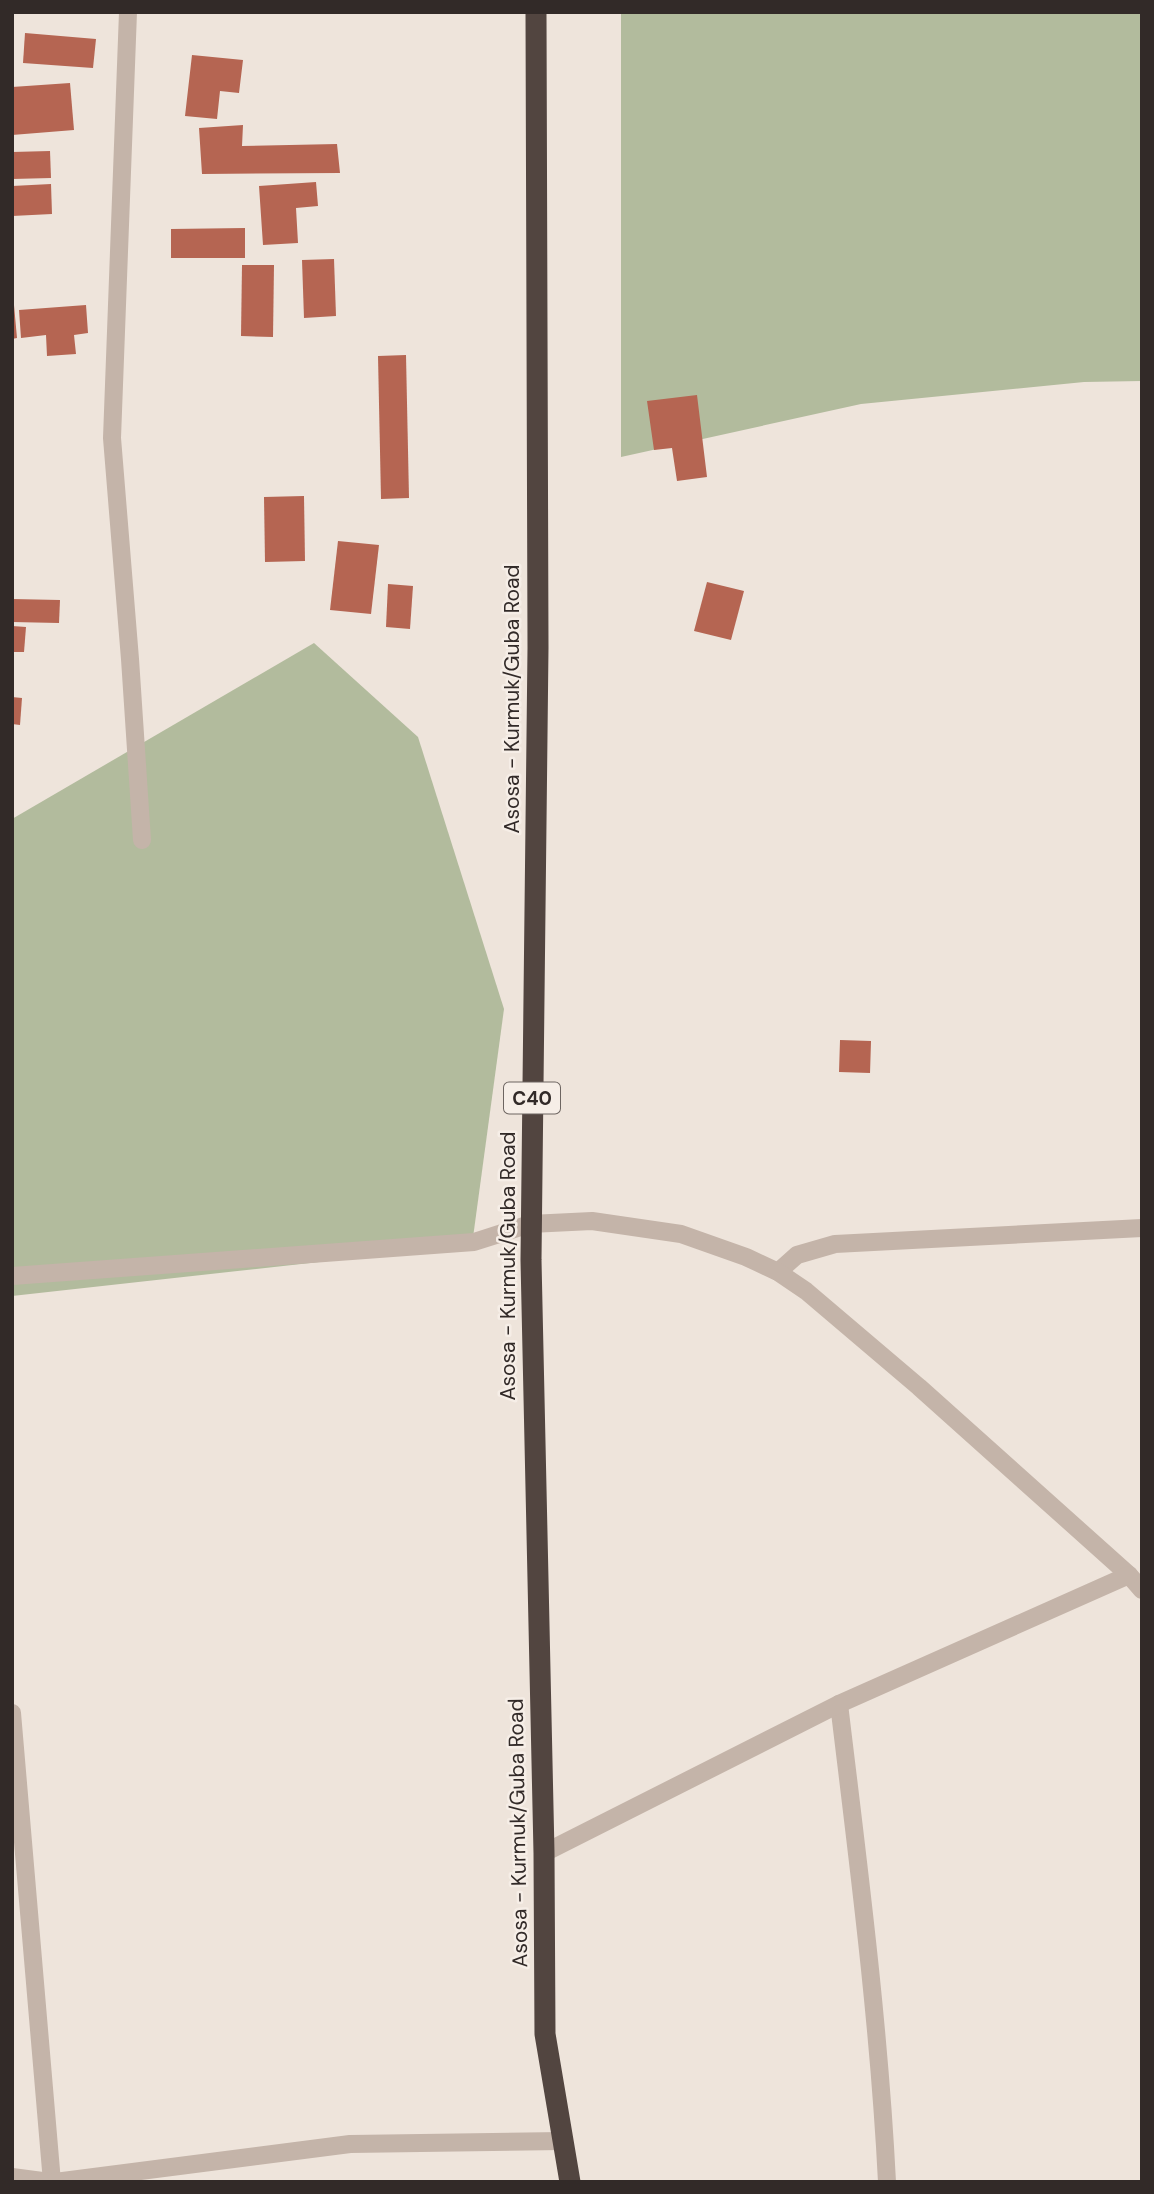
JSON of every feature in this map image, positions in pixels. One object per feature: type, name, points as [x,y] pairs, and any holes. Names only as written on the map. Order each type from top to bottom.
[{"type":"highway","name":"Asosa - Kurmuk/Guba Road","points":[[536,12],[538,648],[530,1224],[544,1853],[545,2034],[570,2182]]},
{"type":"street","points":[[128,12],[112,438],[142,840]]},
{"type":"street","points":[[12,1276],[474,1242],[530,1224],[592,1221],[681,1234],[746,1257],[778,1272],[806,1291],[919,1387],[1129,1575],[1142,1590]]},
{"type":"street","points":[[778,1272],[797,1255],[835,1244],[1142,1228]]},
{"type":"street","points":[[544,1853],[839,1703],[1129,1575]]},
{"type":"street","points":[[839,1703],[862,1898],[885,2129],[887,2182]]},
{"type":"street","points":[[12,1713],[52,2182]]},
{"type":"street","points":[[12,2177],[52,2182],[350,2144],[562,2141]]},
{"type":"green space","points":[[621,12],[1142,12],[1142,381],[1084,382],[861,404],[621,457]]},
{"type":"green space","points":[[314,643],[418,737],[504,1009],[472,1245],[12,1296],[12,819]]},
{"type":"building","points":[[25,33],[96,39],[93,68],[23,63]]},
{"type":"building","points":[[192,55],[243,60],[239,93],[220,91],[217,119],[185,116]]},
{"type":"building","points":[[70,83],[74,130],[12,135],[12,87]]},
{"type":"building","points":[[243,125],[242,146],[337,144],[340,173],[202,174],[199,128]]},
{"type":"building","points":[[50,151],[51,178],[12,179],[12,152]]},
{"type":"building","points":[[316,182],[318,206],[296,208],[298,243],[263,245],[259,186]]},
{"type":"building","points":[[51,184],[52,214],[12,216],[12,186]]},
{"type":"building","points":[[245,228],[245,258],[171,258],[171,229]]},
{"type":"building","points":[[334,259],[336,316],[304,318],[302,260]]},
{"type":"building","points":[[242,265],[274,265],[273,337],[241,336]]},
{"type":"building","points":[[12,305],[17,338],[12,339]]},
{"type":"building","points":[[86,305],[88,333],[74,335],[76,354],[47,356],[46,335],[21,338],[19,310]]},
{"type":"building","points":[[406,355],[409,498],[381,499],[378,356]]},
{"type":"building","points":[[697,395],[707,477],[677,481],[672,448],[654,450],[647,401]]},
{"type":"building","points":[[304,496],[305,561],[265,562],[264,497]]},
{"type":"building","points":[[338,541],[379,545],[371,614],[330,610]]},
{"type":"building","points":[[707,582],[744,591],[731,640],[694,631]]},
{"type":"building","points":[[388,584],[413,586],[410,629],[386,627]]},
{"type":"building","points":[[12,599],[60,600],[59,623],[12,622]]},
{"type":"building","points":[[12,626],[26,627],[24,652],[12,652]]},
{"type":"building","points":[[12,697],[22,698],[20,725],[12,724]]},
{"type":"building","points":[[840,1040],[871,1041],[870,1073],[839,1072]]}]
